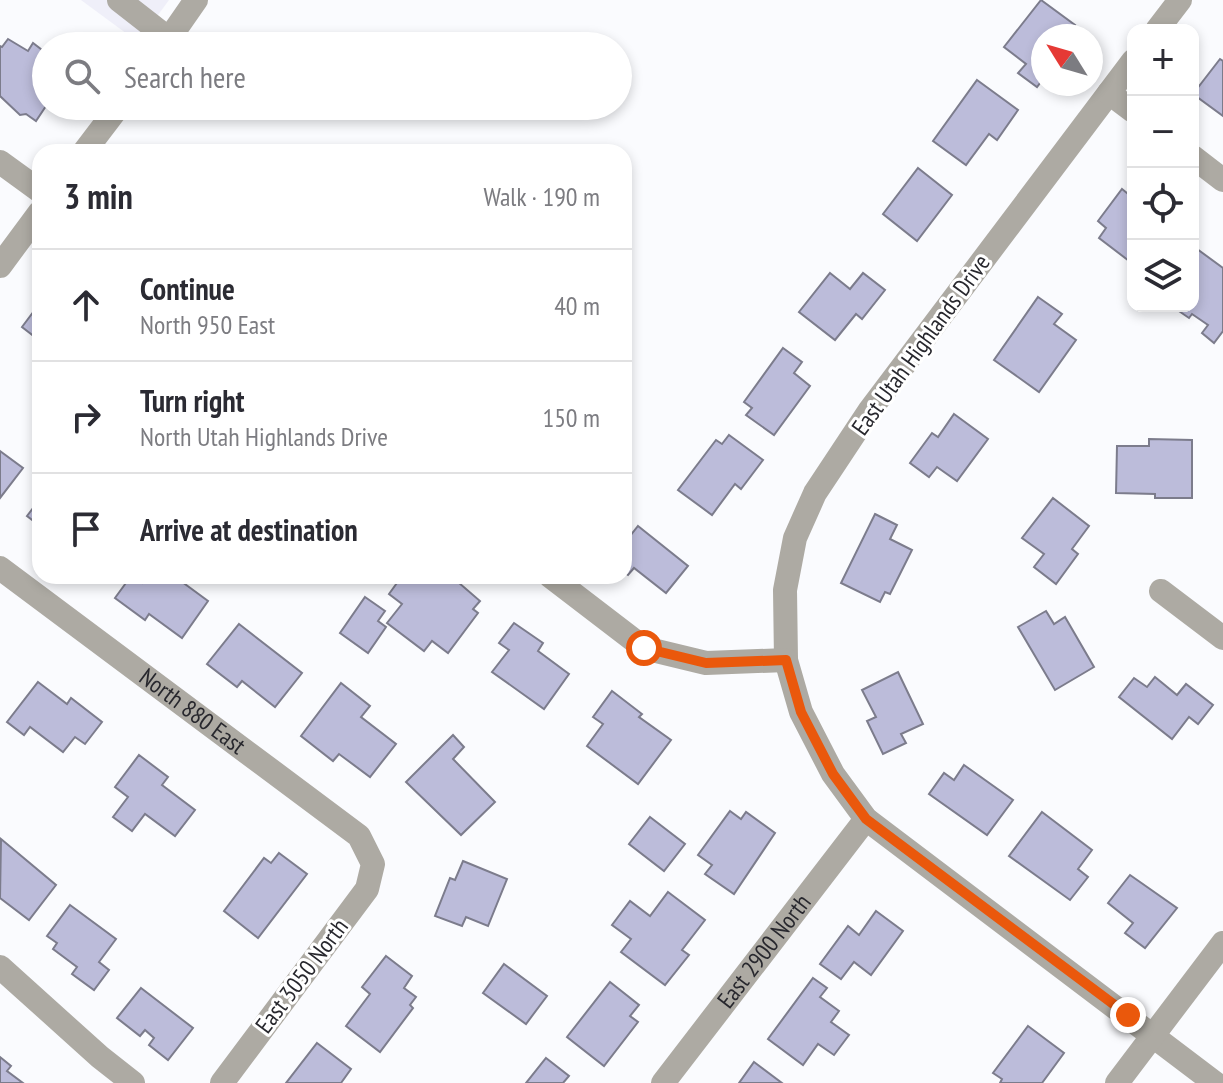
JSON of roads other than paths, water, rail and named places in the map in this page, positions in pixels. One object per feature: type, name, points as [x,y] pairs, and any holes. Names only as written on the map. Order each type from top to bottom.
[{"type":"street","points":[[119,0],[155,32]]},
{"type":"street","points":[[173,32],[196,0]]},
{"type":"street","points":[[1162,24],[1180,0]]},
{"type":"street","name":"East Utah Highlands Drive","points":[[1127,69],[870,410],[815,493],[795,538],[785,590],[786,660],[801,712],[833,774],[866,819],[1215,1083]]},
{"type":"street","points":[[1109,93],[1127,106]]},
{"type":"street","points":[[90,144],[108,120]]},
{"type":"street","points":[[0,162],[32,185]]},
{"type":"street","points":[[1199,162],[1223,180]]},
{"type":"street","points":[[0,266],[32,223]]},
{"type":"street","name":"North 880 East","points":[[0,568],[359,836],[373,864]]},
{"type":"street","points":[[560,584],[644,648],[706,663],[786,660]]},
{"type":"street","points":[[1161,591],[1223,638]]},
{"type":"street","name":"East 2900 North","points":[[663,1083],[866,819]]},
{"type":"street","name":"East 3050 North","points":[[222,1083],[367,889],[373,864]]},
{"type":"street","points":[[1117,1083],[1223,943]]},
{"type":"street","points":[[0,967],[133,1083]]}]
